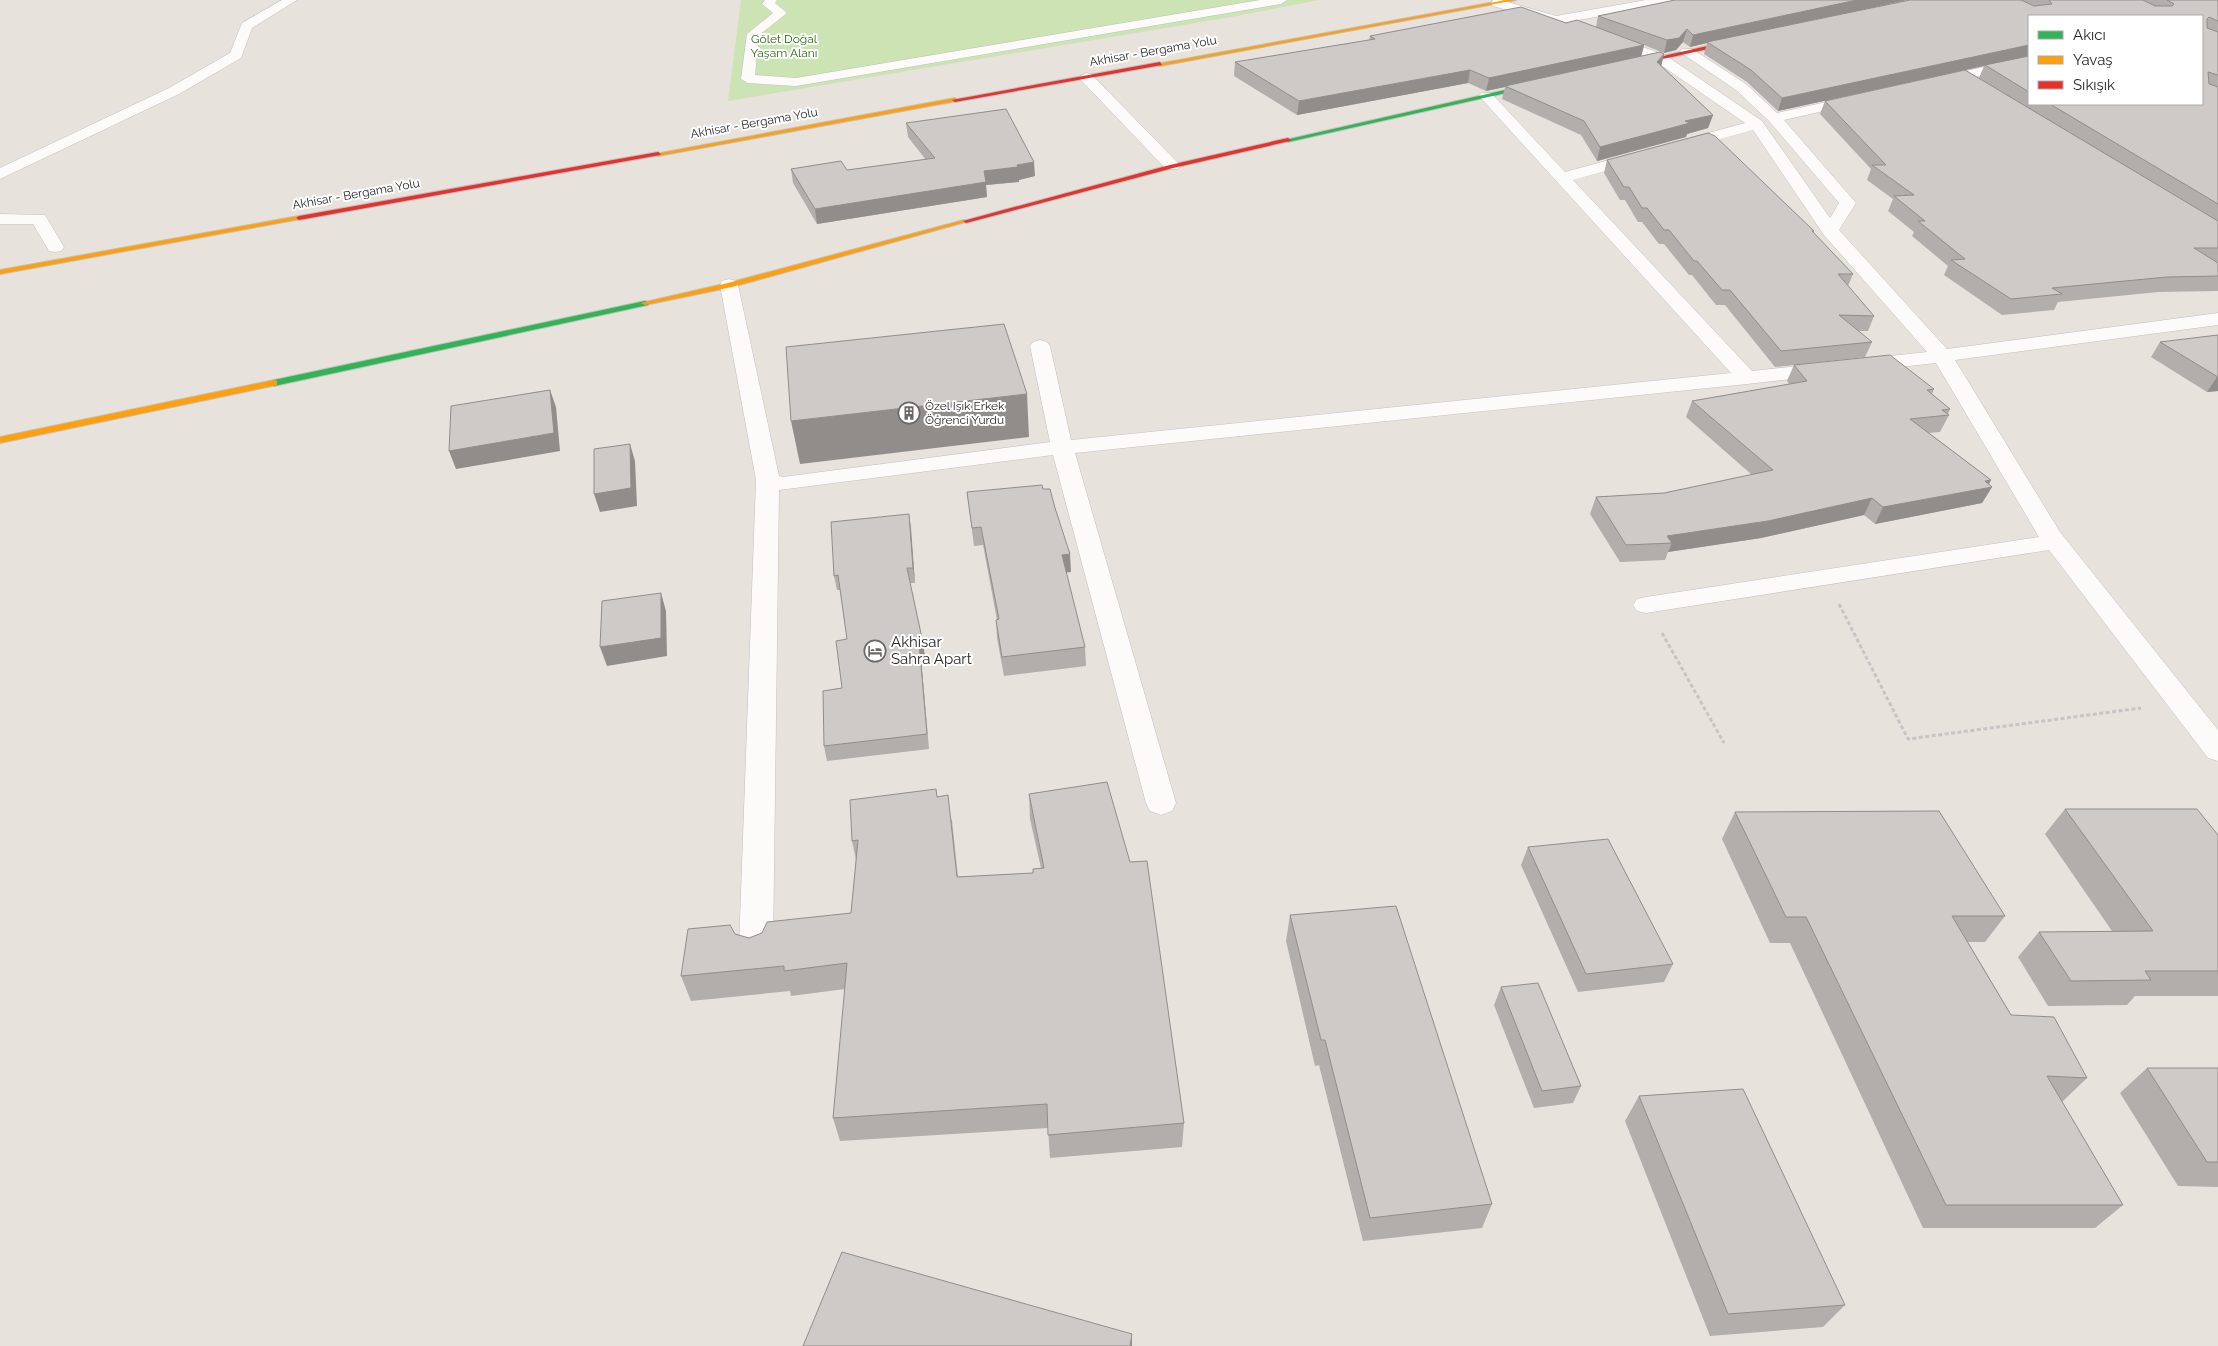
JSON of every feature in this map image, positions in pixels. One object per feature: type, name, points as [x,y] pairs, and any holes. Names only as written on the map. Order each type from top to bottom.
[{"type":"main road","points":[[1303,26],[1451,0]]},
{"type":"main road","name":"Akhisar - Bergama Yolu","points":[[0,272],[1514,0]]},
{"type":"main road","points":[[1612,68],[1753,38]]},
{"type":"main road","points":[[0,440],[434,350],[729,285],[1172,166],[1554,81]]},
{"type":"street","points":[[0,174],[174,91],[236,56],[246,26],[291,0]]},
{"type":"street","points":[[771,0],[768,4],[781,13],[754,34],[748,79],[796,82],[1281,0]]},
{"type":"street","points":[[1557,20],[1666,0]]},
{"type":"street","points":[[1497,3],[1557,20],[1660,58],[1757,124],[1830,231],[1942,356],[2054,542],[2218,750]]},
{"type":"street","points":[[1687,52],[1741,87],[1774,118],[1848,204],[1830,231]]},
{"type":"street","points":[[1924,84],[2028,61]]},
{"type":"street","points":[[1962,76],[1979,86]]},
{"type":"street","points":[[1086,77],[1172,166]]},
{"type":"street","points":[[1486,96],[1747,378]]},
{"type":"street","points":[[1774,118],[1868,97]]},
{"type":"street","points":[[1562,178],[1757,124]]},
{"type":"street","points":[[1,215],[39,219],[55,247]]},
{"type":"street","points":[[729,285],[768,480],[756,948]]},
{"type":"street","points":[[768,480],[783,484],[1062,448],[1747,378],[1942,356],[2218,318]]},
{"type":"street","points":[[1040,346],[1062,448],[1161,804]]},
{"type":"street","points":[[1646,605],[2054,542]]},
{"type":"path","points":[[1825,577],[1908,739],[2181,703]]},
{"type":"path","points":[[1646,605],[1724,743]]},
{"type":"green space","name":"Gölet Doğal Yaşam Alanı","points":[[741,0],[1320,0],[1231,17],[728,101]]},
{"type":"building","points":[[1675,0],[1857,0],[1693,35],[1687,29],[1679,38],[1667,40],[1598,16]]},
{"type":"building","points":[[1910,0],[2021,0],[2034,6],[2052,4],[2049,0],[2143,0],[2155,6],[2172,6],[2174,4],[2167,0],[2218,0],[2218,21],[2209,17],[2207,19],[2207,28],[2218,32],[2218,75],[2208,72],[2209,84],[2218,87],[2218,204],[2052,105],[2203,105],[2203,15],[2028,15],[2028,45],[1782,98],[1751,70],[1707,42]]},
{"type":"building","points":[[1521,7],[1566,23],[1577,20],[1644,45],[1489,78],[1470,70],[1299,101],[1235,62],[1375,39],[1370,36]]},
{"type":"building","points":[[1660,52],[1664,54],[1657,62],[1713,115],[1685,121],[1690,123],[1600,147],[1584,121],[1505,86]]},
{"type":"building","points":[[2028,56],[2028,91],[1985,65]]},
{"type":"building","points":[[1965,70],[2218,221],[2218,248],[2194,248],[2218,263],[2218,276],[2167,277],[2052,288],[2062,294],[2011,299],[1951,260],[1965,259],[1918,221],[1925,221],[1894,196],[1914,195],[1872,165],[1886,165],[1825,101]]},
{"type":"building","points":[[1006,109],[1034,162],[1017,165],[1018,167],[984,171],[986,182],[815,209],[791,169],[841,161],[847,170],[935,158],[906,123]]},
{"type":"building","points":[[1708,133],[1715,136],[1814,231],[1812,231],[1853,274],[1838,274],[1874,316],[1839,315],[1872,342],[1781,351],[1730,290],[1722,290],[1697,261],[1694,261],[1669,230],[1664,230],[1647,208],[1642,208],[1629,187],[1624,187],[1607,160]]},
{"type":"building","points":[[1004,324],[1027,394],[791,421],[786,347]]},
{"type":"building","points":[[2218,335],[2218,377],[2160,342]]},
{"type":"building","points":[[1890,355],[1934,389],[1927,390],[1950,409],[1942,410],[1949,415],[1910,419],[1991,480],[1985,481],[1992,487],[1883,507],[1872,498],[1768,521],[1667,536],[1672,543],[1626,545],[1596,497],[1664,493],[1773,470],[1692,401],[1807,381],[1794,365]]},
{"type":"building","points":[[550,390],[554,433],[449,451],[451,406]]},
{"type":"building","points":[[630,444],[631,488],[594,494],[594,449]]},
{"type":"building","points":[[1042,485],[1043,489],[1050,489],[1070,554],[1062,555],[1085,647],[1002,657],[996,620],[999,619],[981,527],[972,528],[967,492]]},
{"type":"building","points":[[909,514],[913,568],[907,568],[923,643],[919,643],[927,734],[824,746],[823,691],[842,688],[836,641],[847,639],[838,575],[834,576],[831,522]]},
{"type":"building","points":[[661,593],[661,638],[600,647],[602,601]]},
{"type":"building","points":[[1107,782],[1130,862],[1147,861],[1184,1123],[1048,1135],[1047,1104],[833,1118],[847,963],[784,971],[784,966],[681,976],[688,929],[730,925],[735,934],[749,938],[762,933],[767,922],[851,913],[858,840],[852,841],[850,800],[936,789],[937,797],[948,795],[957,877],[1033,873],[1033,869],[1044,868],[1029,794]]},
{"type":"building","points":[[2065,809],[2197,809],[2218,835],[2218,971],[2145,971],[2151,980],[2071,981],[2039,932],[2153,931]]},
{"type":"building","points":[[1939,811],[2005,916],[1952,916],[2011,1015],[2054,1017],[2087,1078],[2047,1076],[2123,1205],[1946,1205],[1806,917],[1786,917],[1735,812]]},
{"type":"building","points":[[1608,839],[1673,964],[1586,974],[1528,847]]},
{"type":"building","points":[[1396,906],[1492,1204],[1370,1218],[1325,1040],[1321,1040],[1290,915]]},
{"type":"building","points":[[1538,983],[1581,1086],[1542,1091],[1501,987]]},
{"type":"building","points":[[2147,1068],[2218,1068],[2218,1162],[2207,1162]]},
{"type":"building","points":[[1743,1089],[1845,1305],[1728,1314],[1639,1096]]},
{"type":"building","points":[[842,1252],[1132,1334],[1130,1346],[803,1346]]},
{"type":"traffic: fast","points":[[1288,140],[1540,84]]},
{"type":"traffic: fast","points":[[274,383],[645,303]]},
{"type":"traffic: slow","points":[[1160,64],[1514,0]]},
{"type":"traffic: slow","points":[[658,154],[955,100]]},
{"type":"traffic: slow","points":[[0,272],[299,218]]},
{"type":"traffic: slow","points":[[645,303],[729,285],[966,221]]},
{"type":"traffic: slow","points":[[0,440],[274,383]]},
{"type":"traffic: jam","points":[[1626,65],[1743,40]]},
{"type":"traffic: jam","points":[[955,100],[1160,64]]},
{"type":"traffic: jam","points":[[966,221],[1172,166],[1288,140]]},
{"type":"traffic: jam","points":[[299,218],[658,154]]},
{"type":"place","name":"Özel Işık Erkek Öğrenci Yurdu","points":[[909,413]]},
{"type":"place","name":"Akhisar Sahra Apart","points":[[875,651]]}]
